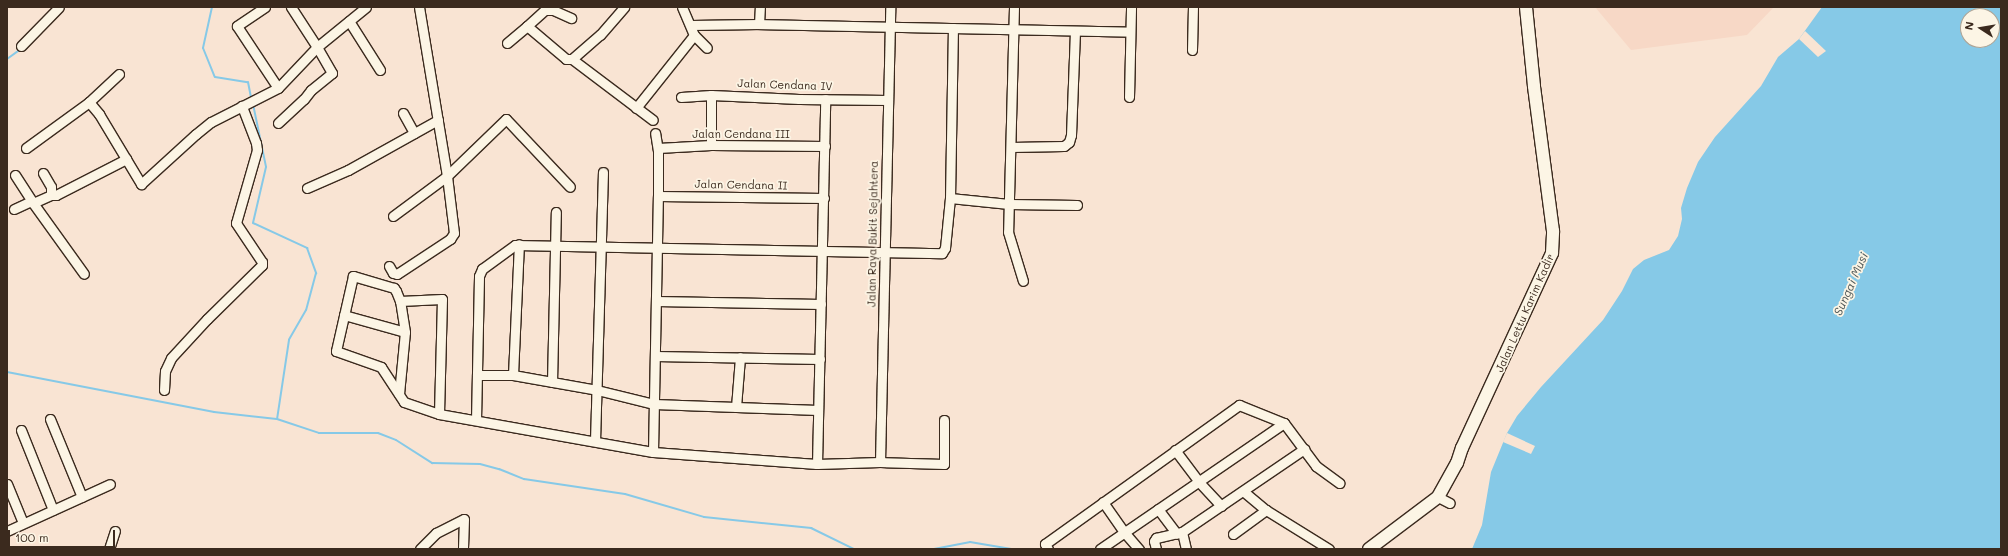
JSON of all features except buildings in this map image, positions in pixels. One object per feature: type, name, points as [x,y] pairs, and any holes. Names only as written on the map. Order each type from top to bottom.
[{"type":"street","points":[[21,46],[59,7]]},
{"type":"street","points":[[265,7],[237,26],[278,88]]},
{"type":"street","points":[[278,123],[311,90],[332,73],[317,47],[290,7]]},
{"type":"street","points":[[89,102],[99,114],[142,184],[196,134],[212,122],[278,88],[317,47],[366,7]]},
{"type":"street","points":[[389,266],[392,274],[397,274],[453,236],[447,176],[419,7]]},
{"type":"street","points":[[572,59],[600,35],[624,7]]},
{"type":"street","points":[[682,7],[694,35],[707,48]]},
{"type":"street","points":[[759,24],[760,7]]},
{"type":"street","name":"Jalan Raya Bukit Sejahtera","points":[[880,462],[890,7]]},
{"type":"street","points":[[1014,7],[1010,204],[1008,232],[1023,281]]},
{"type":"street","points":[[1129,97],[1131,7]]},
{"type":"street","name":"Jalan Lettu Karim Kadir","points":[[1369,549],[1438,497],[1457,463],[1462,448],[1552,253],[1553,231],[1534,86],[1526,7]]},
{"type":"street","points":[[507,44],[542,12],[553,9],[571,18]]},
{"type":"street","points":[[1192,50],[1194,9]]},
{"type":"street","points":[[349,21],[380,70]]},
{"type":"street","points":[[691,25],[759,24],[890,26],[1130,32]]},
{"type":"street","points":[[527,26],[566,59],[572,59],[613,88],[652,120]]},
{"type":"street","points":[[476,420],[481,272],[482,269],[512,246],[519,244],[942,253],[945,248],[950,198],[953,28]]},
{"type":"street","points":[[1011,147],[1064,146],[1069,142],[1071,135],[1075,31]]},
{"type":"street","points":[[636,108],[694,35]]},
{"type":"street","points":[[26,148],[89,102],[120,74]]},
{"type":"street","points":[[711,95],[711,145]]},
{"type":"street","name":"Jalan Cendana IV","points":[[681,97],[711,95],[888,100]]},
{"type":"street","points":[[817,464],[825,99]]},
{"type":"street","points":[[164,390],[165,371],[171,358],[207,319],[262,265],[262,262],[236,223],[257,150],[245,105]]},
{"type":"street","points":[[403,113],[414,133]]},
{"type":"street","points":[[393,216],[447,176],[506,119],[570,187]]},
{"type":"street","points":[[306,188],[348,170],[438,120]]},
{"type":"street","points":[[653,452],[658,196],[658,148],[656,133]]},
{"type":"street","name":"Jalan Cendana III","points":[[658,148],[711,145],[825,146]]},
{"type":"street","points":[[14,209],[52,195],[56,195],[126,159]]},
{"type":"street","points":[[595,441],[602,246],[603,172]]},
{"type":"street","points":[[43,173],[51,186],[52,195]]},
{"type":"street","points":[[15,175],[32,202],[84,274]]},
{"type":"street","name":"Jalan Cendana II","points":[[658,196],[824,198]]},
{"type":"street","points":[[950,198],[1010,204],[1076,205]]},
{"type":"street","points":[[552,382],[556,212]]},
{"type":"street","points":[[513,376],[519,244]]},
{"type":"street","points":[[399,394],[405,332],[400,301],[394,288],[353,276],[351,279],[336,351],[381,367],[404,402],[409,405],[439,414],[653,452],[817,464],[880,462],[944,464],[944,420]]},
{"type":"street","points":[[400,301],[442,299],[439,414]]},
{"type":"street","points":[[656,301],[821,304]]},
{"type":"street","points":[[344,315],[405,332]]},
{"type":"street","points":[[654,356],[820,359]]},
{"type":"street","points":[[736,407],[740,357]]},
{"type":"street","points":[[477,375],[513,376],[552,382],[597,390],[654,404],[818,410]]},
{"type":"street","points":[[1048,549],[1045,544],[1239,405],[1284,423],[1320,471],[1340,483]]},
{"type":"street","points":[[50,419],[82,497]]},
{"type":"street","points":[[1100,549],[1284,423]]},
{"type":"street","points":[[21,430],[53,510]]},
{"type":"street","points":[[1156,549],[1154,541],[1156,538],[1180,533],[1304,449]]},
{"type":"street","points":[[1175,450],[1198,481],[1221,506]]},
{"type":"street","points":[[7,484],[23,524]]},
{"type":"street","points":[[7,531],[110,484]]},
{"type":"street","points":[[1242,491],[1266,510],[1329,549]]},
{"type":"street","points":[[1438,497],[1450,503]]},
{"type":"street","points":[[1103,502],[1124,532],[1139,549]]},
{"type":"street","points":[[1158,509],[1180,533],[1186,549]]},
{"type":"street","points":[[1233,534],[1266,510]]},
{"type":"street","points":[[420,549],[436,533],[464,519],[463,549]]},
{"type":"street","points":[[109,549],[115,531]]},
{"type":"shaded area","points":[[1595,7],[1774,7],[1747,35],[1631,50]]},
{"type":"water","name":"Sungai Musi","points":[[1822,7],[2001,7],[2001,549],[1472,549],[1482,525],[1491,472],[1507,433],[1517,416],[1541,387],[1603,320],[1622,291],[1633,269],[1644,260],[1669,250],[1678,236],[1682,219],[1681,208],[1687,188],[1698,162],[1715,137],[1761,86],[1778,57],[1799,39]]},
{"type":"pier","points":[[1805,31],[1826,51],[1818,57],[1799,39]]},
{"type":"pier","points":[[1507,433],[1535,446],[1531,454],[1503,442]]},
{"type":"waterway","points":[[212,7],[203,48],[215,77],[248,82],[251,97]]},
{"type":"waterway","points":[[47,25],[54,18]]},
{"type":"waterway","points":[[7,59],[22,48]]},
{"type":"waterway","points":[[253,104],[266,167],[253,223],[307,248],[316,273],[306,310],[289,340],[277,419]]},
{"type":"waterway","points":[[7,372],[214,412],[277,419],[319,433],[378,433],[396,440],[432,463],[480,464],[499,469],[524,479],[625,494],[704,517],[811,528],[854,549]]},
{"type":"waterway","points":[[934,549],[970,542],[1011,549]]}]
